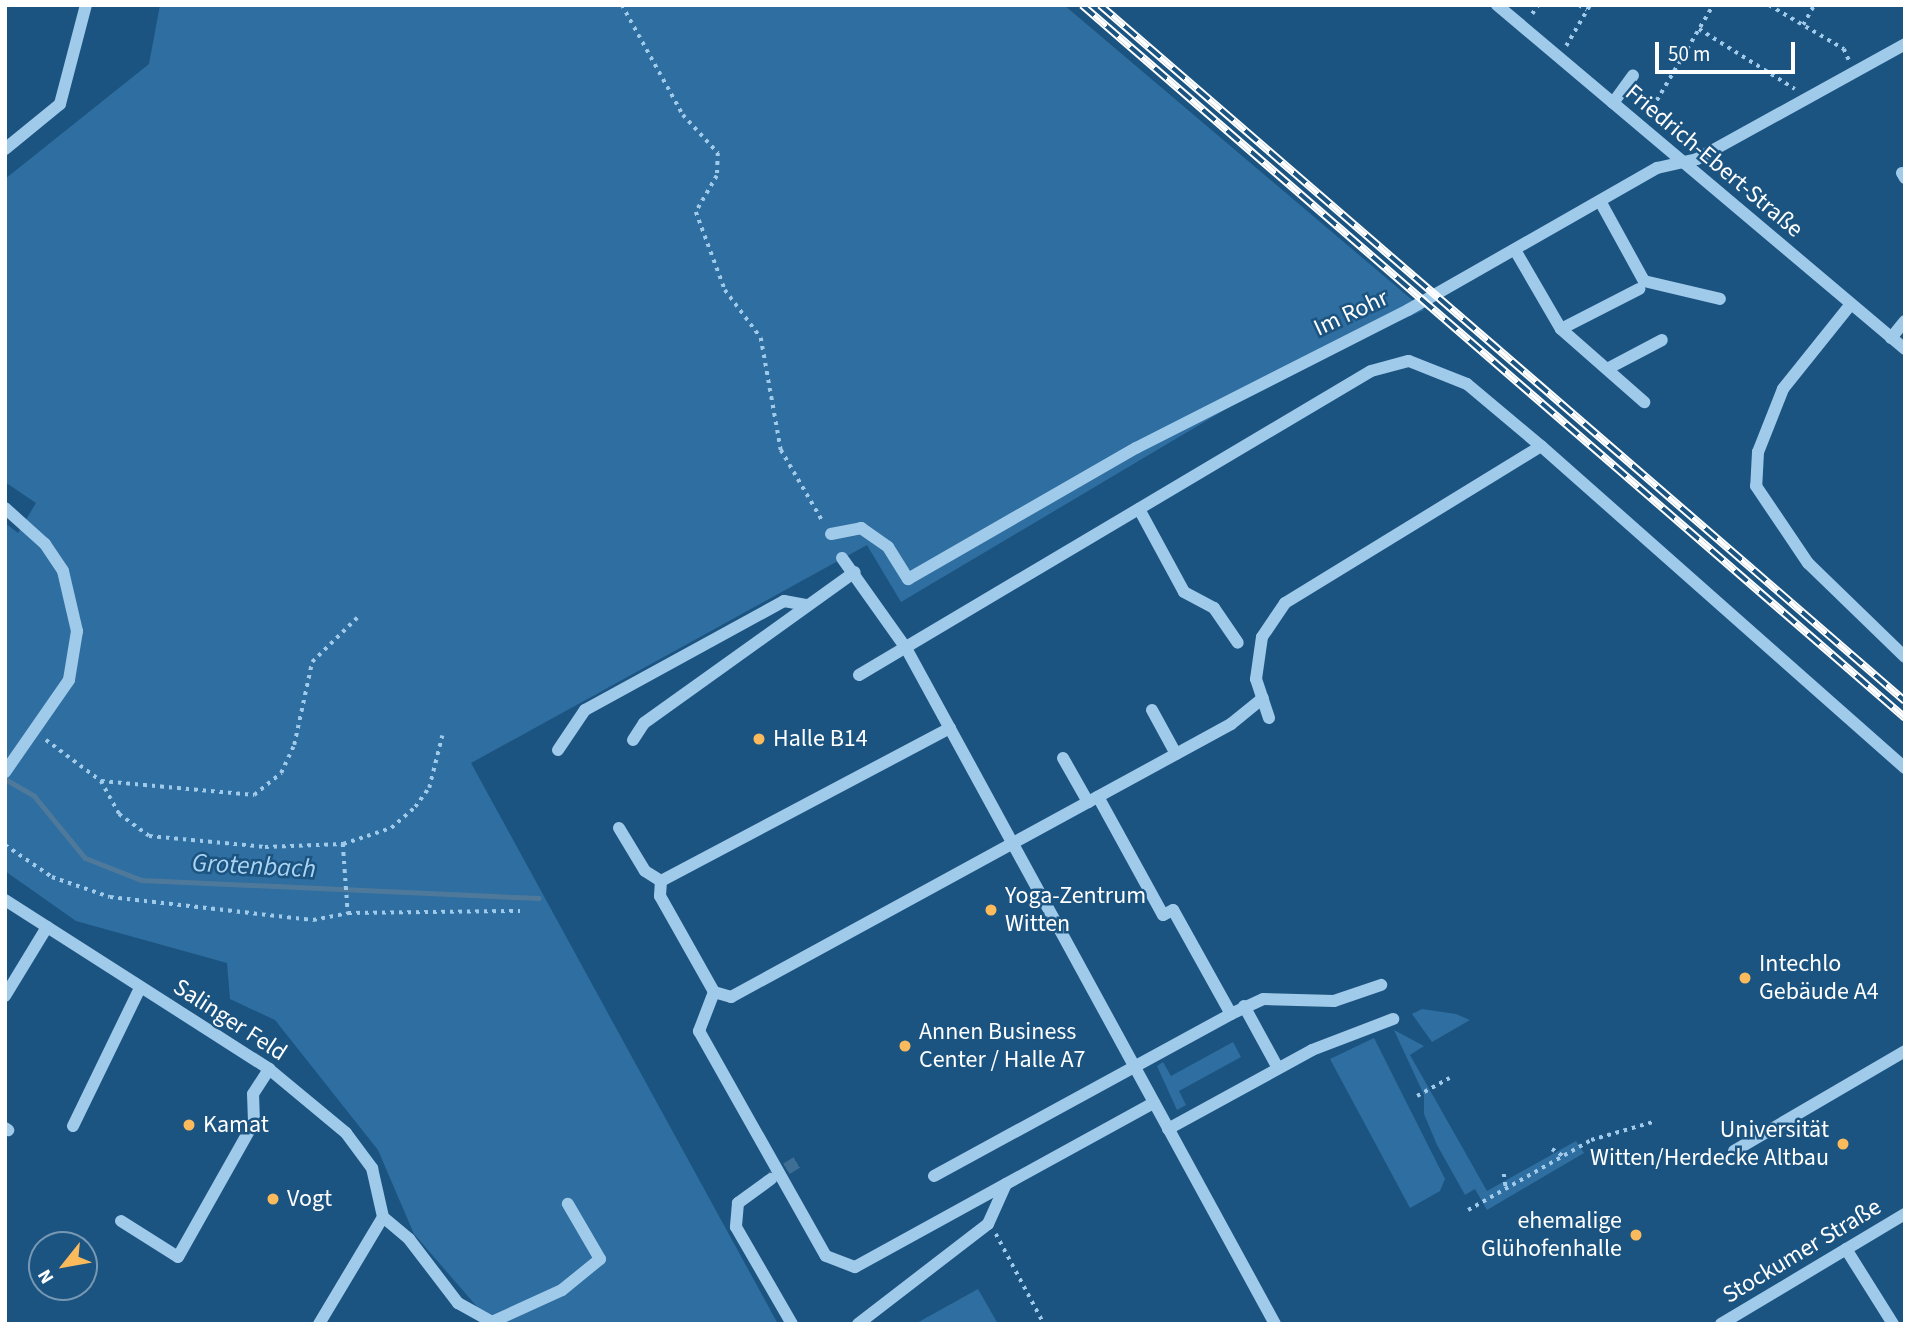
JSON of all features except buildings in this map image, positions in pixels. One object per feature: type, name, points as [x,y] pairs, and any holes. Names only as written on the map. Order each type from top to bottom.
[{"type":"street","points":[[5,149],[60,104],[86,5]]},
{"type":"street","name":"Friedrich-Ebert-Straße","points":[[1497,5],[1905,349]]},
{"type":"street","name":"Im Rohr","points":[[831,534],[861,528],[888,547],[908,579],[1136,447],[1408,310],[1600,201],[1682,160],[1697,159],[1905,44]]},
{"type":"street","points":[[1614,103],[1633,75]]},
{"type":"street","points":[[1600,201],[1644,281],[1720,299]]},
{"type":"street","points":[[1516,250],[1561,328],[1644,402]]},
{"type":"street","points":[[1561,328],[1639,289]]},
{"type":"street","points":[[1851,304],[1783,389],[1758,452],[1756,486],[1808,563],[1905,657]]},
{"type":"street","points":[[1891,338],[1905,321]]},
{"type":"street","points":[[1607,369],[1662,340]]},
{"type":"street","points":[[859,675],[1371,371],[1409,361],[1467,384],[1541,446],[1905,768]]},
{"type":"street","points":[[1269,718],[1256,679],[1262,637],[1285,603],[1346,560],[1541,446]]},
{"type":"street","points":[[5,508],[45,544],[63,571],[78,631],[69,680],[36,732],[5,772]]},
{"type":"street","points":[[1139,509],[1184,592],[1214,608],[1238,643]]},
{"type":"street","points":[[842,558],[855,572],[906,648],[1133,1069],[1275,1324]]},
{"type":"street","points":[[633,740],[644,723],[855,572]]},
{"type":"street","points":[[558,750],[585,710],[784,601],[806,605]]},
{"type":"street","points":[[661,881],[660,896],[714,992],[731,997],[1176,754],[1263,698]]},
{"type":"street","points":[[1152,710],[1176,754]]},
{"type":"street","points":[[661,881],[950,728]]},
{"type":"street","points":[[1063,758],[1093,800],[1164,915],[1173,910],[1231,1014]]},
{"type":"street","points":[[619,828],[645,871],[661,881]]},
{"type":"street","name":"Salinger Feld","points":[[5,900],[269,1069],[346,1133],[372,1168],[383,1217]]},
{"type":"street","points":[[5,996],[47,927]]},
{"type":"street","points":[[934,1176],[1244,1006],[1298,996],[1334,1001],[1381,985]]},
{"type":"street","points":[[73,1126],[140,988]]},
{"type":"street","points":[[714,992],[699,1031],[826,1256],[855,1267],[1153,1104]]},
{"type":"street","points":[[1244,1006],[1278,1068]]},
{"type":"street","points":[[1168,1129],[1278,1068],[1393,1019]]},
{"type":"street","points":[[1734,1151],[1905,1051]]},
{"type":"street","points":[[121,1221],[178,1257],[254,1122],[253,1094],[269,1069]]},
{"type":"street","points":[[771,1178],[738,1203],[736,1227],[792,1324]]},
{"type":"street","points":[[858,1324],[988,1224],[1006,1183]]},
{"type":"street","points":[[319,1324],[383,1217],[409,1239],[458,1303],[492,1322],[562,1290],[600,1259],[568,1204]]},
{"type":"street","name":"Stockumer Straße","points":[[1721,1324],[1905,1214]]},
{"type":"street","points":[[1846,1249],[1893,1324]]},
{"type":"path","points":[[622,5],[683,115],[718,153],[717,176],[696,212],[725,290],[761,338],[781,450],[831,534]]},
{"type":"path","points":[[1559,57],[1588,8],[1579,5]]},
{"type":"path","points":[[1642,126],[1713,5]]},
{"type":"path","points":[[1769,5],[1844,49],[1855,71]]},
{"type":"path","points":[[1802,25],[1814,5]]},
{"type":"path","points":[[1699,29],[1793,86],[1803,99]]},
{"type":"path","points":[[101,781],[228,798],[254,795],[271,785],[295,745],[312,663],[360,615]]},
{"type":"path","points":[[36,732],[101,781],[119,814],[149,836],[265,847],[344,844],[391,828],[415,807],[429,788],[443,736]]},
{"type":"path","points":[[344,844],[348,913]]},
{"type":"path","points":[[5,845],[52,877],[110,897],[313,920],[348,913],[520,911]]},
{"type":"path","points":[[1417,1096],[1450,1078]]},
{"type":"path","points":[[1468,1210],[1591,1140],[1653,1122]]},
{"type":"path","points":[[1552,1149],[1563,1156]]},
{"type":"path","points":[[1504,1174],[1506,1189]]},
{"type":"path","points":[[988,1224],[1044,1324]]},
{"type":"shaded area","points":[[160,5],[1064,5],[1424,310],[1302,364],[901,602],[867,545],[471,763],[778,1324],[492,1324],[414,1234],[378,1150],[275,1020],[230,999],[227,963],[76,921],[5,871],[5,523],[18,533],[36,503],[5,482],[5,179],[149,64]]},
{"type":"shaded area","points":[[1422,1009],[1456,1014],[1470,1020],[1432,1042],[1412,1014]]},
{"type":"shaded area","points":[[1394,1030],[1424,1046],[1410,1055],[1487,1191],[1576,1141],[1584,1153],[1487,1210],[1475,1189],[1465,1195],[1437,1145],[1424,1114],[1424,1095]]},
{"type":"shaded area","points":[[1374,1038],[1445,1179],[1440,1191],[1410,1208],[1330,1059]]},
{"type":"shaded area","points":[[1233,1042],[1241,1057],[1179,1091],[1186,1105],[1177,1110],[1157,1066],[1163,1062],[1171,1076]]},
{"type":"shaded area","points":[[978,1289],[998,1324],[915,1324]]},
{"type":"waterway","name":"Grotenbach","points":[[5,779],[34,796],[85,858],[141,880],[539,898]]},
{"type":"tunnel","points":[[771,1178],[799,1161]]},
{"type":"railway","points":[[1082,5],[1905,718]]},
{"type":"railway","points":[[1100,5],[1905,701]]},
{"type":"place","name":"Halle B14","points":[[759,739]]},
{"type":"place","name":"Yoga-Zentrum Witten","points":[[991,910]]},
{"type":"place","name":"Intechlo Gebäude A4","points":[[1745,978]]},
{"type":"place","name":"Annen Business Center / Halle A7","points":[[905,1046]]},
{"type":"place","name":"Kamat","points":[[189,1125]]},
{"type":"place","name":"Universität Witten/Herdecke Altbau","points":[[1843,1144]]},
{"type":"place","name":"Vogt","points":[[273,1199]]},
{"type":"place","name":"ehemalige Glühofenhalle","points":[[1636,1235]]}]
